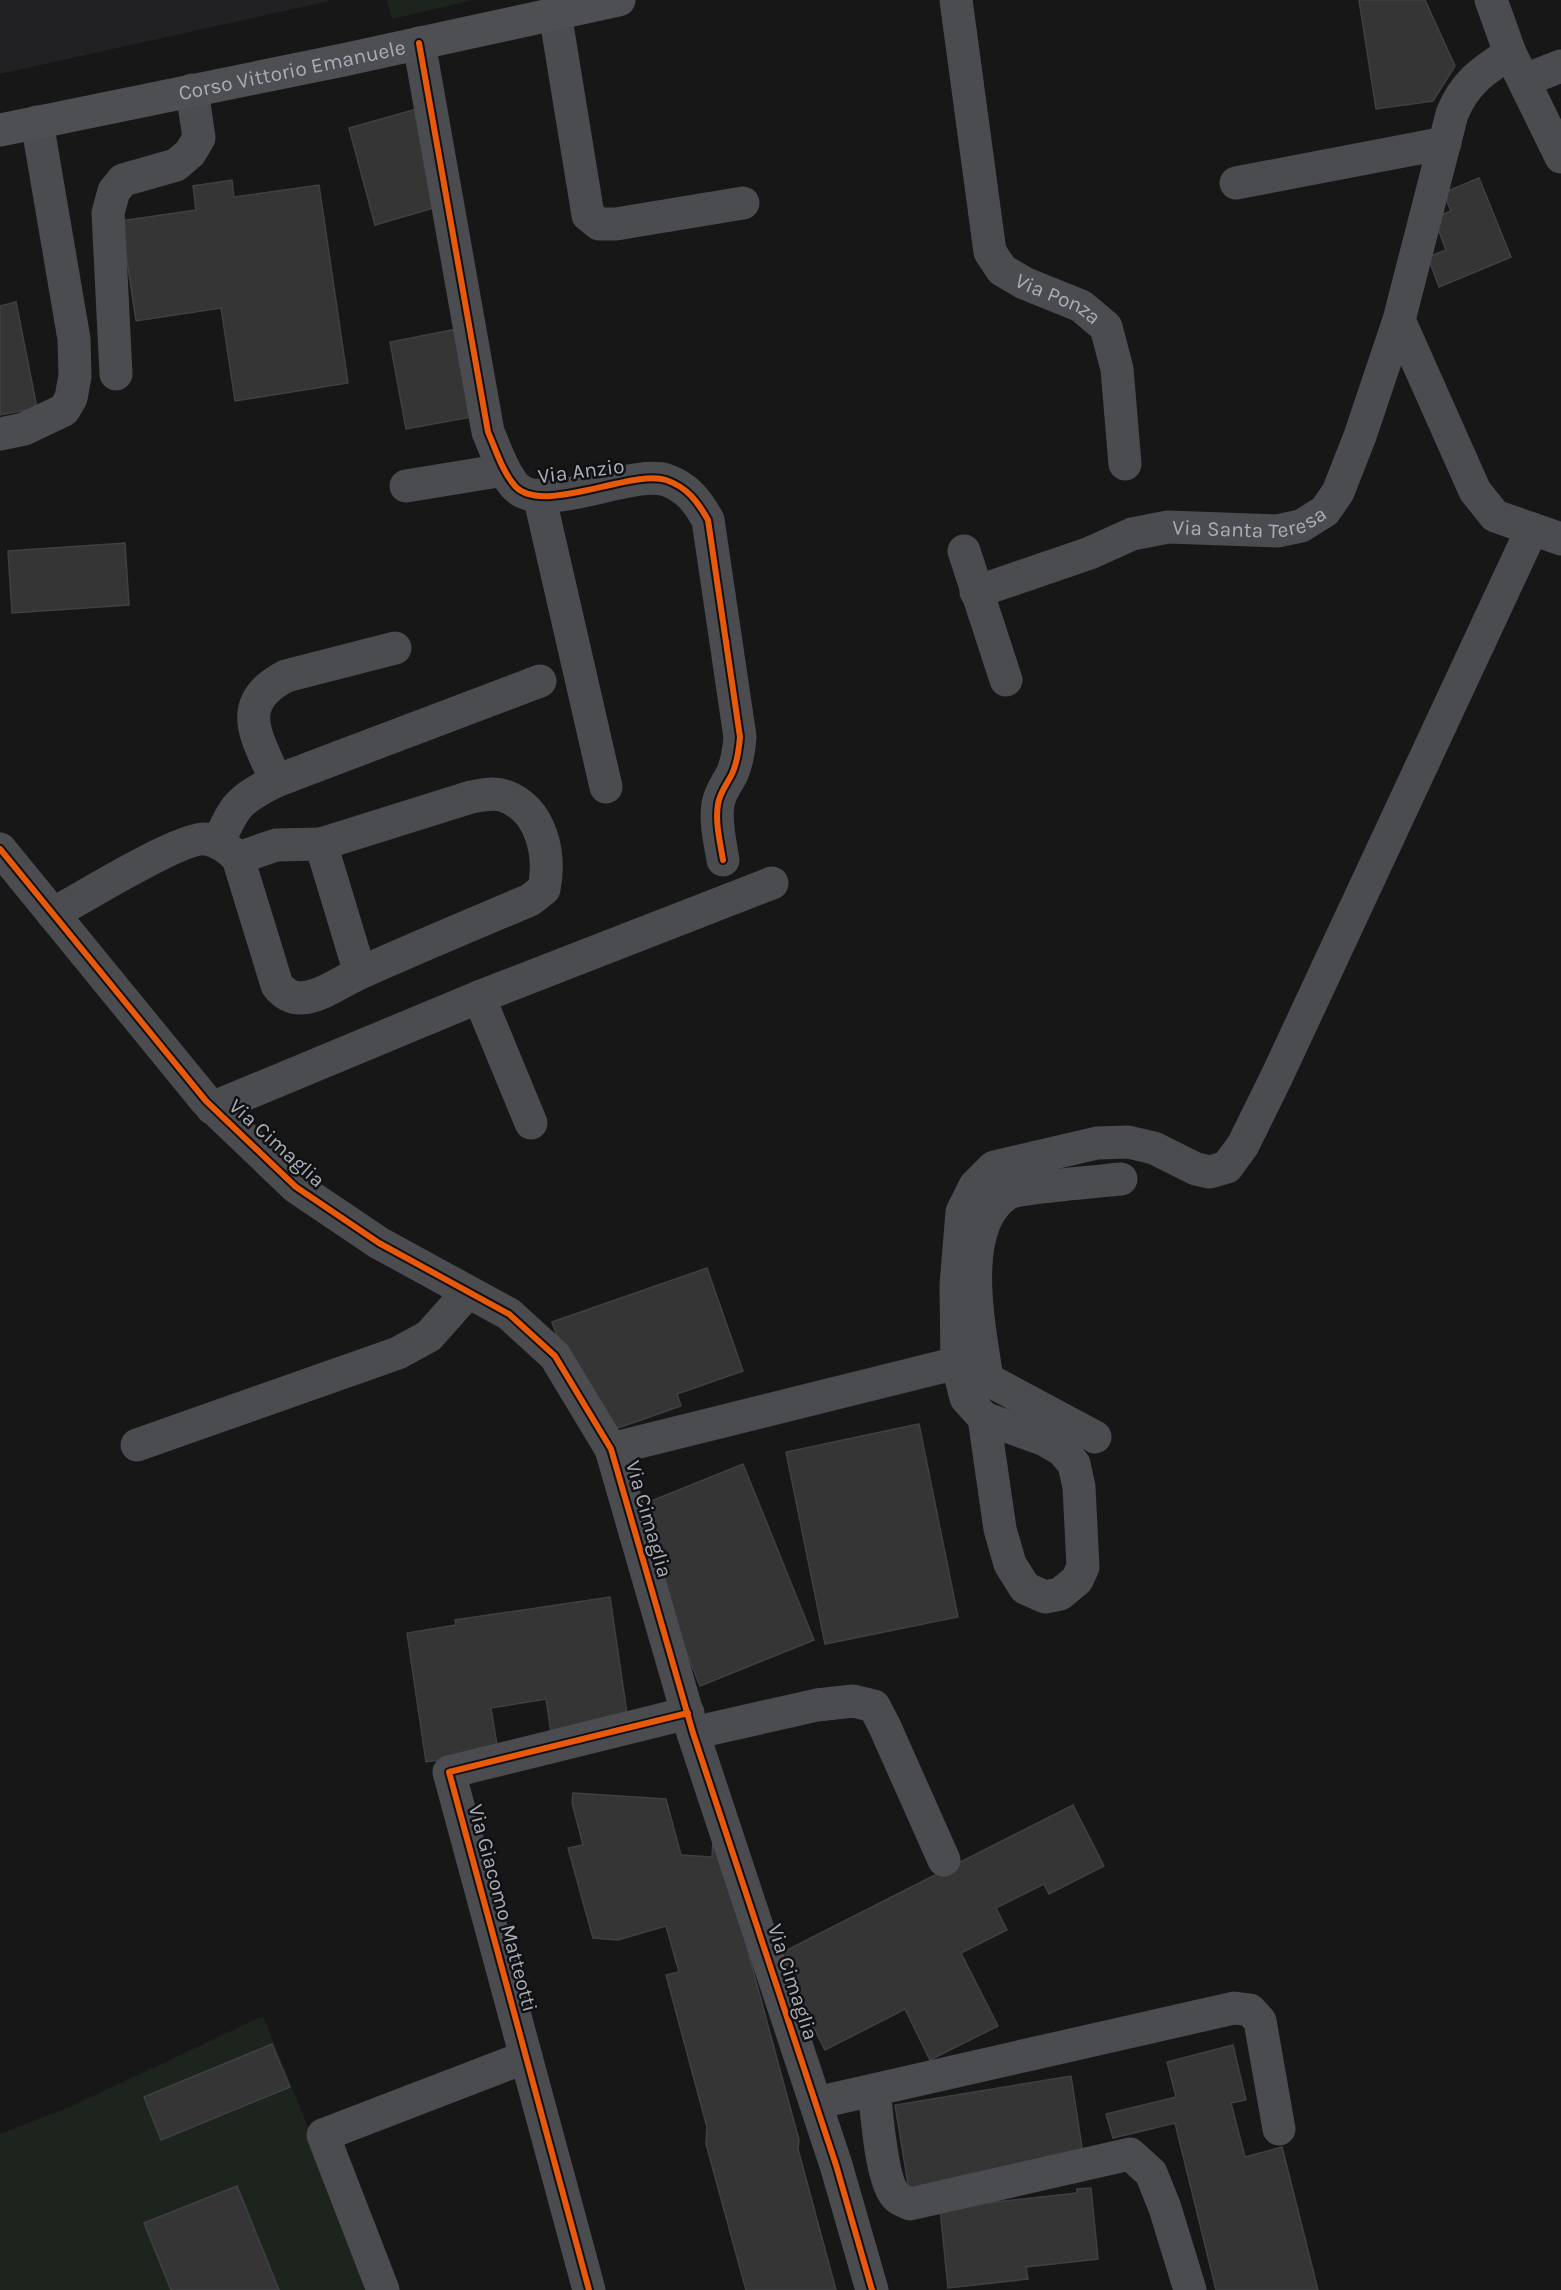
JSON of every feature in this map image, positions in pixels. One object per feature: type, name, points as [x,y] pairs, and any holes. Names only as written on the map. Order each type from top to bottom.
[{"type":"main road","name":"Corso Vittorio Emanuele","points":[[0,130],[619,0]]},
{"type":"street","name":"Via Ponza","points":[[956,0],[990,252],[1002,270],[1024,283],[1081,306],[1106,327],[1117,369],[1125,464]]},
{"type":"street","points":[[1491,0],[1518,67],[1561,157]]},
{"type":"street","points":[[555,13],[588,214],[598,224],[616,224],[743,203]]},
{"type":"street","name":"Via Anzio","points":[[419,43],[482,402],[488,432],[504,470],[515,486],[527,494],[539,495],[554,495],[647,479],[664,479],[685,489],[698,503],[708,520],[740,737],[739,751],[732,773],[724,785],[718,806],[723,860]]},
{"type":"street","name":"Via Santa Teresa","points":[[976,592],[1090,553],[1132,534],[1168,527],[1277,531],[1301,526],[1325,511],[1338,492],[1360,436],[1399,320],[1452,114],[1460,96],[1488,68],[1561,66]]},
{"type":"street","points":[[116,374],[108,213],[114,191],[123,180],[176,165],[190,153],[200,138],[192,90]]},
{"type":"street","points":[[0,434],[24,429],[64,410],[71,398],[75,376],[74,339],[37,122]]},
{"type":"street","points":[[1236,183],[1445,143]]},
{"type":"street","points":[[984,1418],[1000,1529],[1010,1564],[1025,1588],[1045,1597],[1060,1594],[1077,1580],[1083,1567],[1079,1487],[1074,1464],[1062,1450],[1045,1440],[984,1418],[966,1398],[957,1363],[956,1285],[962,1212],[975,1186],[994,1167],[1097,1143],[1128,1142],[1154,1148],[1196,1169],[1210,1172],[1227,1167],[1243,1145],[1547,534],[1495,516],[1475,491],[1399,320]]},
{"type":"street","points":[[406,486],[504,470]]},
{"type":"street","points":[[539,495],[606,787]]},
{"type":"street","points":[[964,551],[1006,680]]},
{"type":"street","points":[[276,781],[254,727],[254,712],[259,696],[273,683],[286,676],[395,648]]},
{"type":"street","points":[[53,914],[167,851],[188,842],[205,839],[228,850],[276,845],[321,844],[471,797],[491,794],[505,796],[525,810],[541,832],[547,859],[547,876],[544,890],[530,900],[313,995],[300,998],[282,992],[272,974],[228,850],[231,813],[247,795],[276,781],[540,681]]},
{"type":"street","points":[[321,844],[360,973]]},
{"type":"street","name":"Via Cimaglia","points":[[4,863],[53,914],[212,1108],[296,1187],[379,1243],[509,1314],[555,1356],[611,1449],[690,1723],[836,2165],[872,2290]]},
{"type":"street","points":[[212,1108],[479,997],[772,883]]},
{"type":"street","points":[[479,997],[531,1123]]},
{"type":"street","points":[[987,1379],[975,1285],[980,1236],[992,1209],[1009,1193],[1121,1179]]},
{"type":"street","points":[[137,1445],[398,1353],[429,1336],[468,1292]]},
{"type":"street","points":[[611,1449],[957,1363],[1095,1437]]},
{"type":"street","points":[[690,1723],[853,1701],[874,1706],[944,1860]]},
{"type":"street","name":"Via Giacomo Matteotti","points":[[589,2290],[449,1772],[690,1723]]},
{"type":"street","points":[[816,2103],[1234,2008],[1251,2010],[1260,2021],[1279,2129]]},
{"type":"street","points":[[383,2290],[323,2135],[526,2057]]},
{"type":"street","points":[[874,2090],[881,2151],[889,2181],[896,2197],[910,2204],[1130,2154],[1151,2173],[1165,2208],[1190,2290]]},
{"type":"shaded area","points":[[0,0],[329,0],[329,1],[0,74]]},
{"type":"shaded area","points":[[387,0],[473,0],[392,19]]},
{"type":"shaded area","points":[[263,2016],[374,2290],[0,2290],[0,2134],[74,2105]]},
{"type":"building","points":[[1359,0],[1425,0],[1455,66],[1433,101],[1376,109]]},
{"type":"building","points":[[417,109],[444,205],[375,225],[349,128]]},
{"type":"building","points":[[1479,178],[1511,257],[1439,287],[1428,257],[1446,250],[1434,218],[1451,211],[1443,193]]},
{"type":"building","points":[[232,180],[234,197],[319,185],[348,383],[235,401],[221,308],[136,321],[121,221],[196,210],[193,186]]},
{"type":"building","points":[[16,302],[37,408],[0,415],[0,306]]},
{"type":"building","points":[[457,329],[472,417],[406,429],[390,342]]},
{"type":"building","points":[[125,543],[129,605],[12,613],[8,551]]},
{"type":"building","points":[[707,1268],[743,1371],[677,1394],[681,1406],[592,1437],[552,1322]]},
{"type":"building","points":[[919,1424],[958,1617],[825,1644],[786,1452]]},
{"type":"building","points":[[743,1464],[814,1640],[700,1686],[629,1510]]},
{"type":"building","points":[[610,1597],[630,1734],[553,1746],[546,1699],[491,1708],[498,1751],[426,1762],[407,1633],[456,1625],[455,1620]]},
{"type":"building","points":[[573,1793],[666,1799],[681,1855],[712,1857],[714,1826],[799,2140],[798,2149],[836,2290],[746,2290],[706,2144],[707,2127],[666,1975],[679,1972],[666,1926],[618,1940],[593,1938],[568,1848],[583,1845],[572,1803]]},
{"type":"building","points":[[1073,1805],[1104,1866],[1049,1894],[1044,1884],[996,1908],[1007,1930],[961,1953],[998,2026],[930,2060],[905,2009],[825,2050],[777,1955]]},
{"type":"building","points":[[272,2044],[290,2087],[161,2140],[144,2097]]},
{"type":"building","points":[[1233,2045],[1246,2100],[1231,2103],[1245,2157],[1282,2147],[1318,2290],[1216,2290],[1175,2123],[1113,2138],[1106,2114],[1176,2097],[1167,2062]]},
{"type":"building","points":[[1071,2076],[1085,2167],[910,2196],[895,2105]]},
{"type":"building","points":[[237,2186],[279,2290],[171,2290],[144,2223]]},
{"type":"building","points":[[1091,2188],[1098,2259],[1026,2267],[1028,2279],[948,2288],[940,2208],[1077,2193],[1077,2189]]},
{"type":"cycle path","points":[[419,43],[488,432],[506,474],[515,486],[528,494],[545,496],[651,478],[666,480],[691,496],[708,520],[740,737],[735,765],[722,792],[717,811],[723,860]]},
{"type":"cycle path","points":[[0,849],[206,1101],[296,1187],[379,1243],[509,1314],[555,1356],[611,1449],[693,1733],[836,2165],[872,2290]]},
{"type":"cycle path","points":[[589,2290],[449,1772],[688,1713]]}]
